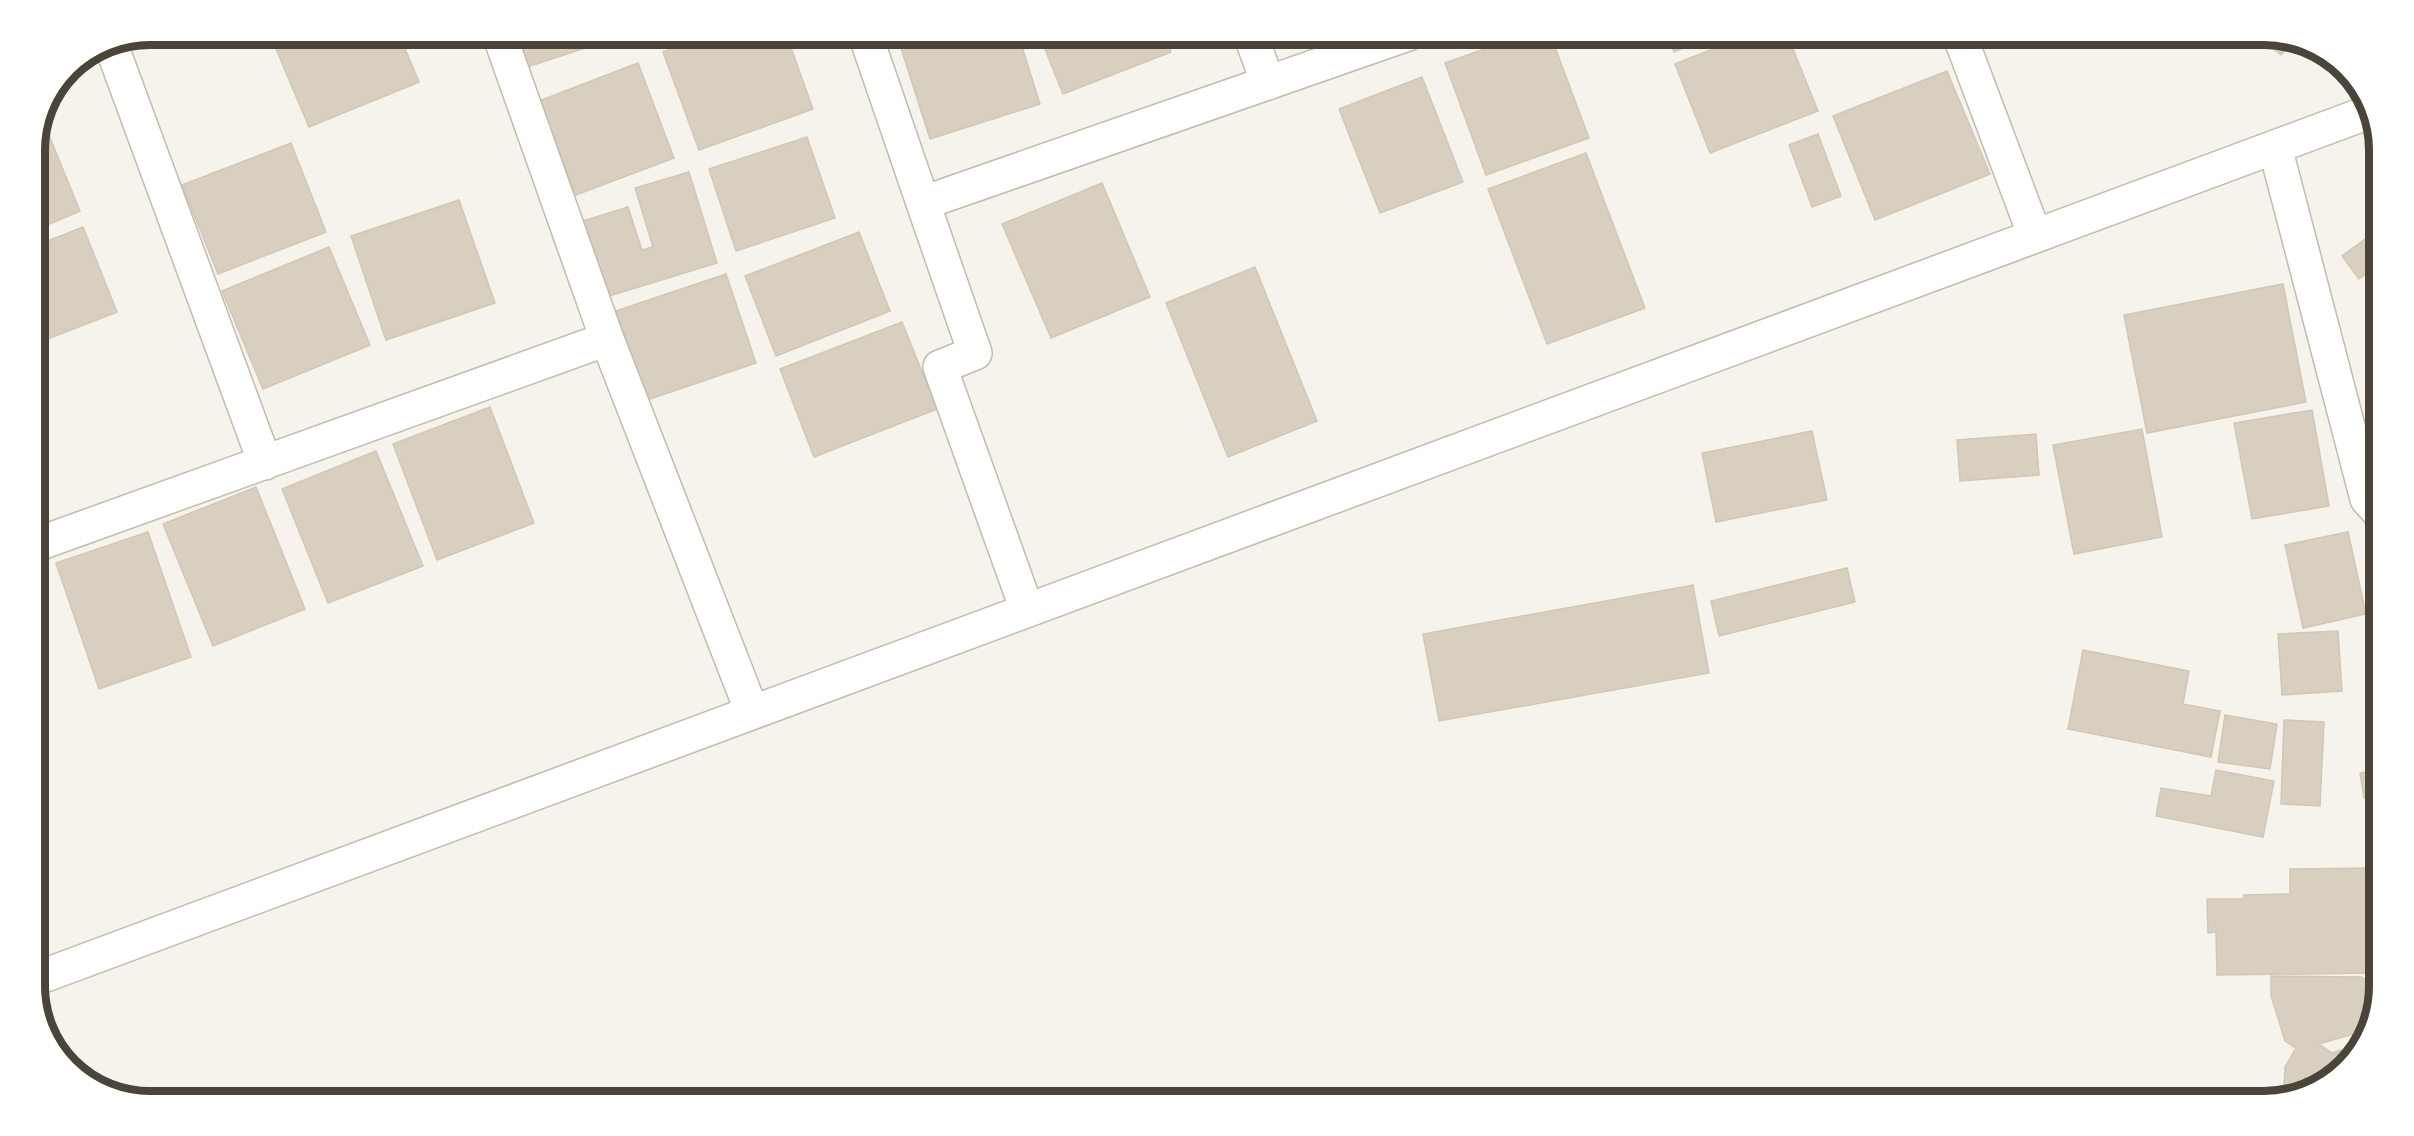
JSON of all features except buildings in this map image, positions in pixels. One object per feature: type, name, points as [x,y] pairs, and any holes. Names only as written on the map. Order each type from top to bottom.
[{"type":"street","points":[[503,45],[607,339],[752,712]]},
{"type":"street","points":[[869,45],[975,352],[940,367],[1027,610]]},
{"type":"street","points":[[1254,45],[1268,83]]},
{"type":"street","points":[[923,203],[1377,45]]},
{"type":"street","points":[[1963,45],[2036,236]]},
{"type":"street","points":[[114,52],[265,463]]},
{"type":"street","points":[[45,973],[2362,114]]},
{"type":"street","points":[[2275,147],[2369,501]]},
{"type":"street","points":[[45,541],[607,339]]}]
